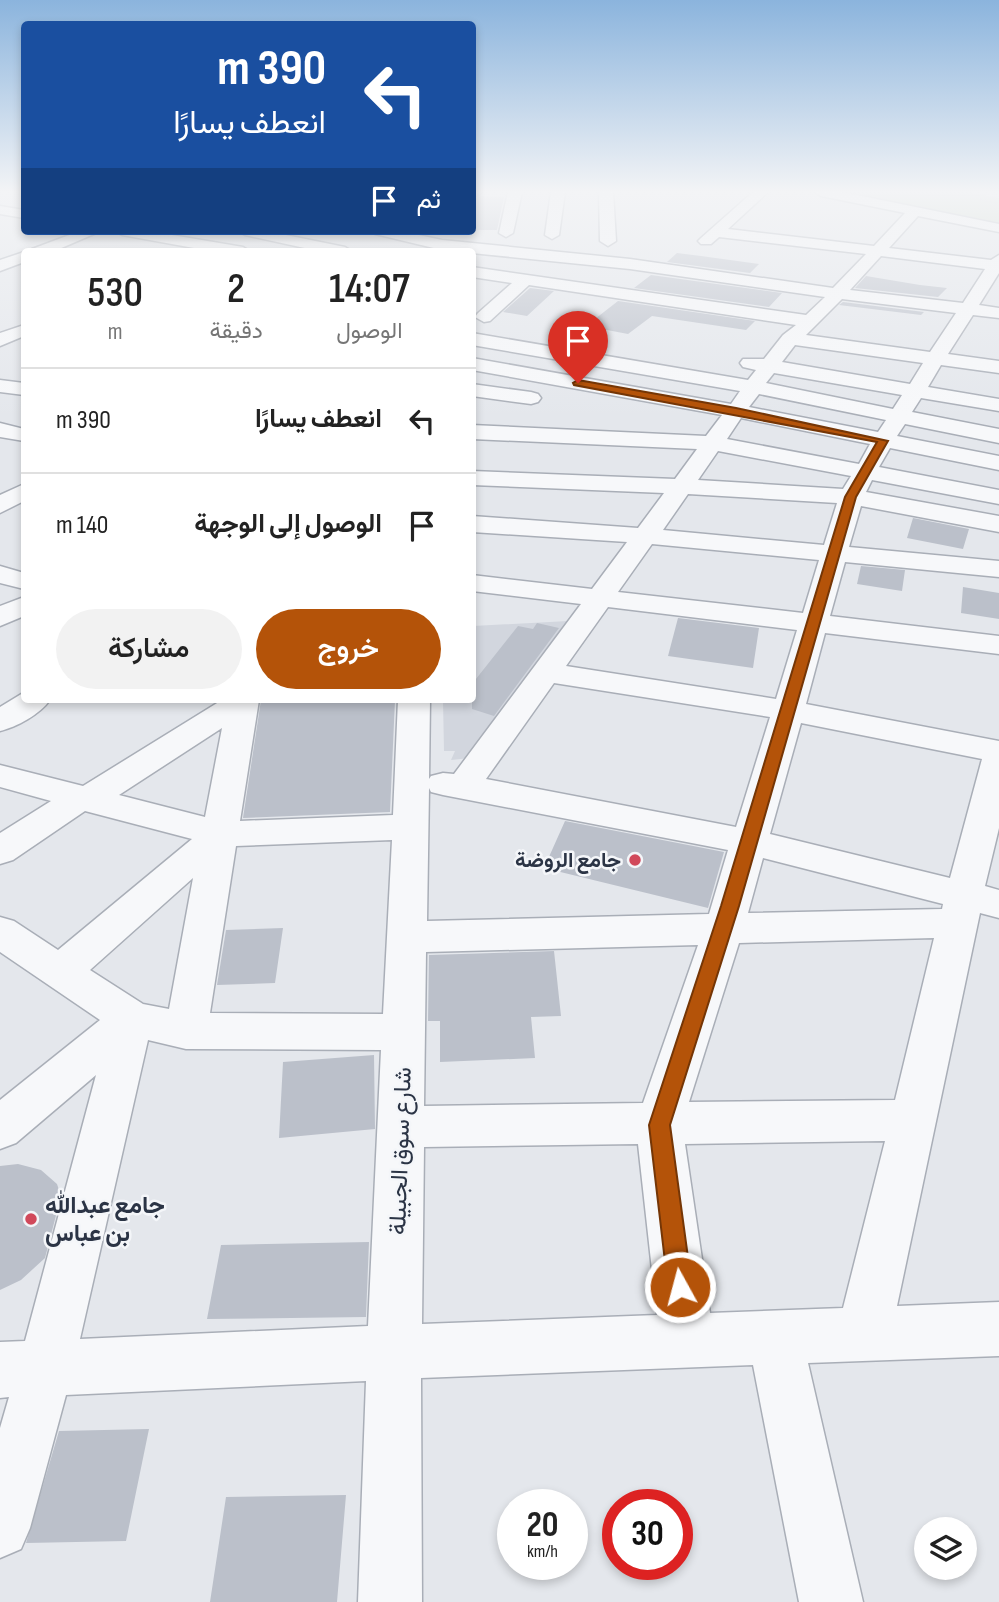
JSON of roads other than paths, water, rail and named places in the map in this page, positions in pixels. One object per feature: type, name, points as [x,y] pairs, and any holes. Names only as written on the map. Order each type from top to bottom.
[{"type":"street","points":[[656,267],[751,277],[834,281],[975,301]]},
{"type":"street","points":[[857,273],[862,267]]},
{"type":"street","points":[[926,267],[975,301],[999,367]]},
{"type":"street","points":[[687,1342],[659,1125],[724,928],[786,710],[858,484],[975,301],[985,267]]},
{"type":"street","points":[[476,273],[714,307],[813,317],[845,317]]},
{"type":"street","points":[[463,786],[598,597],[647,536],[752,387],[789,341],[813,317],[834,281],[857,273],[882,276]]},
{"type":"street","points":[[714,307],[751,277]]},
{"type":"street","points":[[478,316],[507,297],[526,279]]},
{"type":"street","points":[[484,293],[534,301]]},
{"type":"street","points":[[761,337],[789,341],[975,301]]},
{"type":"street","points":[[478,316],[511,322]]},
{"type":"street","points":[[0,340],[18,325]]},
{"type":"street","points":[[476,340],[752,387],[999,436]]},
{"type":"street","points":[[727,359],[768,366],[899,416],[999,463]]},
{"type":"street","points":[[476,365],[731,417]]},
{"type":"street","points":[[0,386],[21,389]]},
{"type":"street","points":[[476,390],[553,400]]},
{"type":"street","points":[[579,404],[731,417],[899,416],[999,405]]},
{"type":"street","points":[[0,430],[21,434]]},
{"type":"street","points":[[476,432],[712,443],[999,524]]},
{"type":"street","points":[[476,478],[681,485],[858,484],[999,497]]},
{"type":"street","points":[[0,506],[18,491]]},
{"type":"street","points":[[476,524],[647,536],[999,569]]},
{"type":"street","points":[[0,574],[21,580]]},
{"type":"street","points":[[476,583],[999,645]]},
{"type":"street","points":[[0,617],[21,606]]},
{"type":"street","points":[[545,672],[786,710],[999,755],[974,908],[913,1120],[864,1334]]},
{"type":"street","points":[[0,721],[29,703]]},
{"type":"street","points":[[0,851],[240,703]]},
{"type":"street","points":[[186,1031],[243,703]]},
{"type":"street","name":"شارع سوق الجبيلة","points":[[390,1602],[394,1352],[414,703]]},
{"type":"street","points":[[0,776],[221,834],[411,804],[463,786],[750,842],[974,908]]},
{"type":"street","points":[[60,972],[221,834]]},
{"type":"street","points":[[407,937],[724,928],[974,908]]},
{"type":"street","points":[[0,932],[132,1020],[186,1031],[403,1032]]},
{"type":"street","points":[[0,1128],[132,1020]]},
{"type":"street","points":[[0,1528],[23,1370],[132,1020]]},
{"type":"street","points":[[401,1127],[913,1120]]},
{"type":"street","points":[[23,1370],[394,1352],[999,1329]]},
{"type":"street","points":[[775,1339],[831,1602]]},
{"type":"place","name":"جامع الروضة","points":[[635,860]]},
{"type":"place","name":"جامع عبدالله بن عباس","points":[[31,1219]]}]
